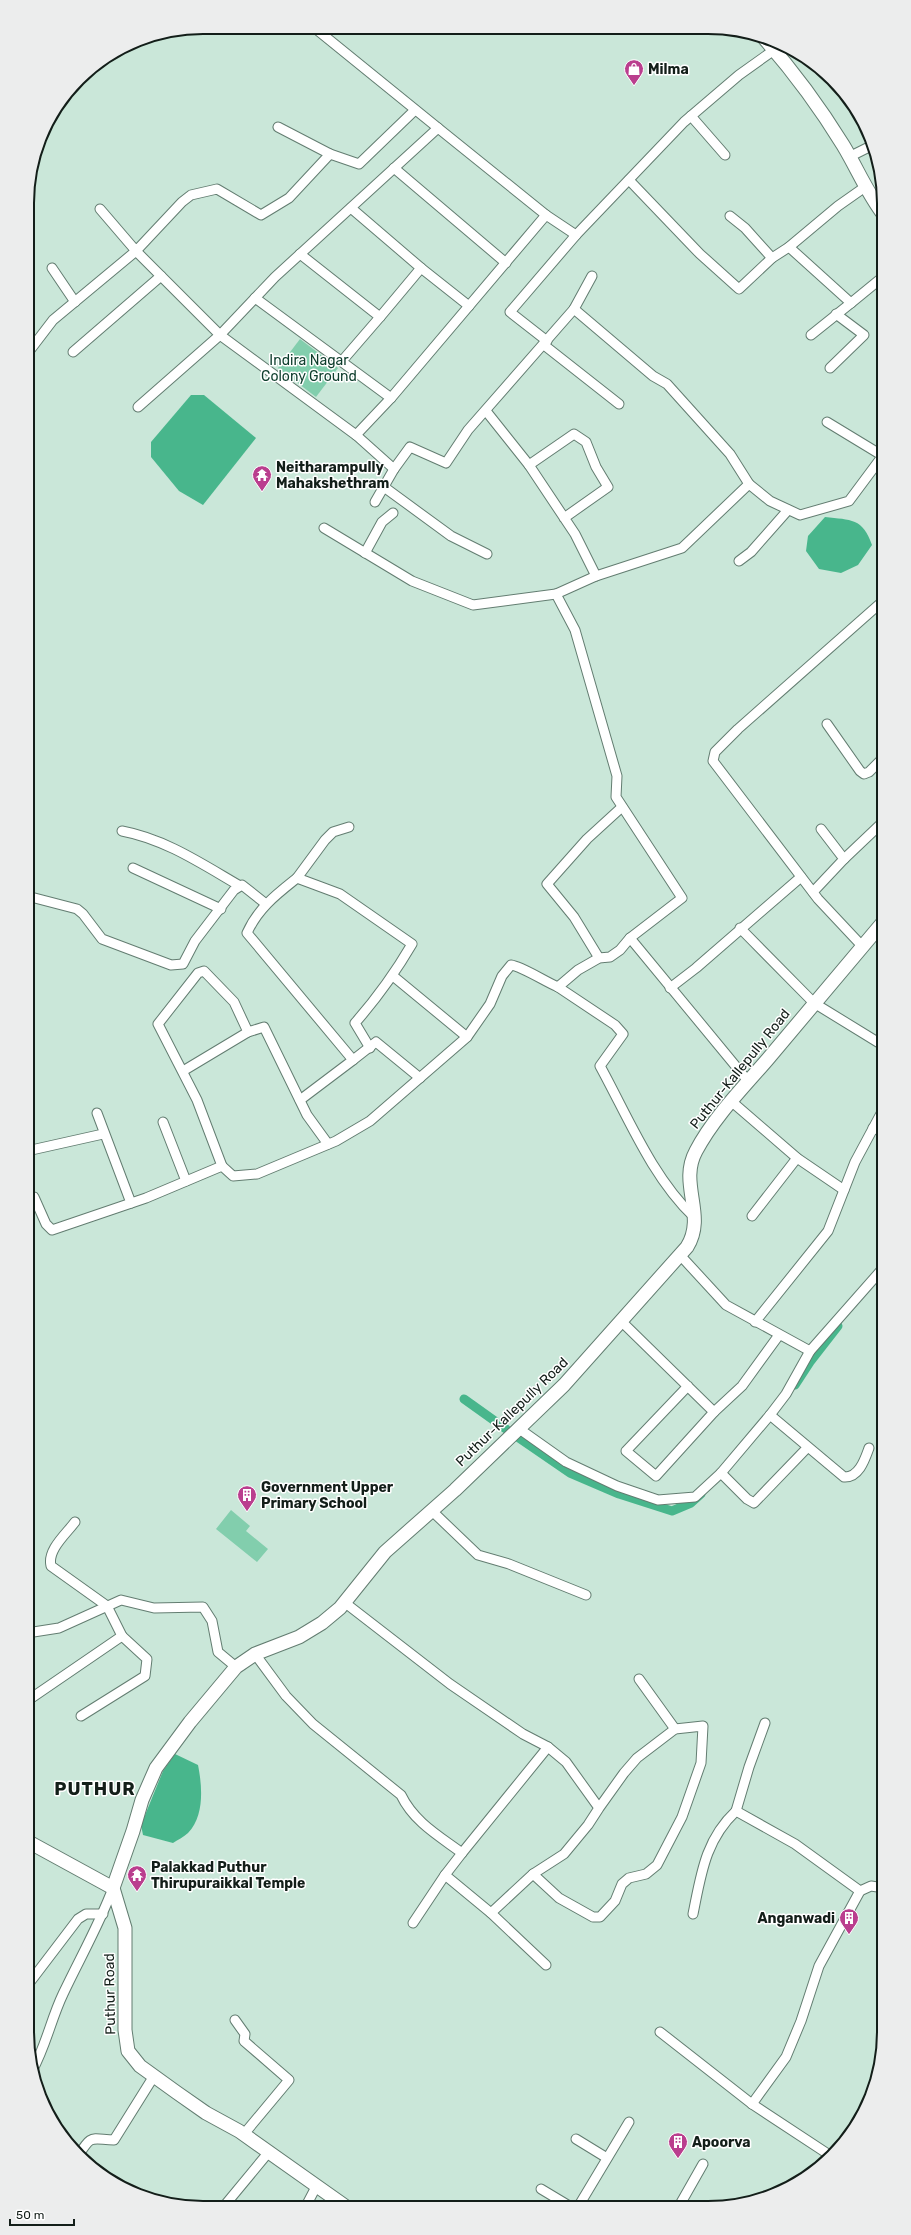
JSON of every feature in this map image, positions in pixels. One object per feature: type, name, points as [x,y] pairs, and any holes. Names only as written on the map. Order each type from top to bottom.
[{"type":"main road","points":[[771,46],[808,90],[877,205]]},
{"type":"main road","name":"Puthur-Kallepully Road","points":[[113,1888],[142,1800],[156,1768],[190,1722],[236,1667],[255,1654],[299,1637],[322,1623],[344,1602],[385,1552],[564,1385],[680,1255],[694,1236],[694,1217],[689,1168],[695,1152],[731,1101],[877,930]]},
{"type":"main road","points":[[34,1846],[113,1888]]},
{"type":"main road","name":"Puthur Road","points":[[113,1888],[125,1928],[125,2030],[128,2051],[140,2066],[154,2076],[206,2113],[244,2134],[338,2201]]},
{"type":"street","points":[[322,34],[546,215],[576,235]]},
{"type":"street","points":[[619,404],[510,312],[576,235],[691,116],[739,75],[774,50]]},
{"type":"street","points":[[278,127],[330,154],[358,164],[416,110]]},
{"type":"street","points":[[691,116],[725,155]]},
{"type":"street","points":[[138,407],[220,334],[300,254],[438,128]]},
{"type":"street","points":[[849,157],[868,148]]},
{"type":"street","points":[[34,345],[53,320],[136,251],[182,202],[191,195],[217,189],[261,215],[289,198],[330,154]]},
{"type":"street","points":[[394,168],[506,263]]},
{"type":"street","points":[[629,180],[700,254],[739,289],[772,258],[789,247],[838,206],[865,187]]},
{"type":"street","points":[[100,208],[136,251],[220,334],[356,435],[394,469]]},
{"type":"street","points":[[351,208],[421,268],[469,306]]},
{"type":"street","points":[[356,435],[391,398],[546,215]]},
{"type":"street","points":[[730,216],[745,228],[772,258]]},
{"type":"street","points":[[789,247],[851,303]]},
{"type":"street","points":[[300,254],[380,317]]},
{"type":"street","points":[[52,268],[75,302]]},
{"type":"street","points":[[342,361],[421,268]]},
{"type":"street","points":[[73,352],[161,276]]},
{"type":"street","points":[[375,502],[394,469],[410,447],[446,463],[468,430],[546,343],[574,309],[592,276]]},
{"type":"street","points":[[811,335],[877,282]]},
{"type":"street","points":[[255,298],[391,398]]},
{"type":"street","points":[[574,309],[653,376],[667,384],[730,454],[749,484],[770,501],[800,515],[849,501],[877,463]]},
{"type":"street","points":[[830,368],[864,335],[836,314]]},
{"type":"street","points":[[486,411],[529,465],[564,518],[596,576]]},
{"type":"street","points":[[827,422],[844,435],[877,452]]},
{"type":"street","points":[[529,465],[574,434],[586,442],[596,467],[608,486],[564,518]]},
{"type":"street","points":[[324,528],[412,581],[473,605],[556,594],[596,576],[682,548],[749,484]]},
{"type":"street","points":[[384,487],[451,536],[487,554]]},
{"type":"street","points":[[739,561],[751,552],[788,510]]},
{"type":"street","points":[[365,553],[382,522],[393,513]]},
{"type":"street","points":[[556,594],[575,630],[616,776],[616,797],[682,898],[630,938],[620,950],[610,957],[599,958],[578,970],[558,987]]},
{"type":"street","points":[[863,947],[813,892],[713,761],[715,752],[738,729],[877,606]]},
{"type":"street","points":[[827,724],[860,771],[864,774],[869,772],[877,764]]},
{"type":"street","points":[[599,958],[574,917],[547,884],[587,839],[622,807]]},
{"type":"street","points":[[350,827],[333,832],[325,840],[297,878],[266,904],[253,920],[247,933],[353,1060]]},
{"type":"street","points":[[813,892],[844,859],[877,828]]},
{"type":"street","points":[[821,829],[844,859]]},
{"type":"street","points":[[122,831],[145,835],[187,855],[240,886],[242,885],[266,904]]},
{"type":"street","points":[[133,868],[221,909]]},
{"type":"street","points":[[670,988],[696,968],[801,876]]},
{"type":"street","points":[[297,878],[340,894],[412,944],[393,976],[377,998],[355,1023],[370,1047]]},
{"type":"street","points":[[34,898],[76,909],[83,914],[102,939],[172,964],[183,964],[195,941],[221,909],[234,890],[240,886]]},
{"type":"street","points":[[740,928],[814,1003],[877,1042]]},
{"type":"street","points":[[630,938],[748,1081]]},
{"type":"street","points":[[248,1032],[234,1002],[204,971],[198,973],[158,1024],[184,1071],[222,1166],[233,1176],[257,1174],[328,1144],[370,1121],[467,1037],[490,1004],[502,976],[511,965],[516,965],[541,980],[558,987],[615,1025],[623,1034],[600,1066],[645,1152],[681,1205],[694,1217]]},
{"type":"street","points":[[393,976],[467,1037]]},
{"type":"street","points":[[184,1071],[248,1032],[264,1027],[300,1100],[328,1144]]},
{"type":"street","points":[[300,1100],[376,1042],[420,1078]]},
{"type":"street","points":[[731,1101],[797,1158],[844,1190]]},
{"type":"street","points":[[97,1113],[103,1134],[131,1203]]},
{"type":"street","points":[[755,1322],[828,1231],[855,1162],[877,1120]]},
{"type":"street","points":[[163,1122],[186,1181]]},
{"type":"street","points":[[872,1128],[877,1130]]},
{"type":"street","points":[[34,1150],[103,1134]]},
{"type":"street","points":[[752,1216],[797,1158]]},
{"type":"street","points":[[34,1197],[46,1224],[52,1230],[131,1203],[222,1166]]},
{"type":"street","points":[[680,1255],[726,1305],[810,1351]]},
{"type":"street","points":[[518,1428],[566,1462],[618,1486],[658,1500],[695,1497],[721,1473],[770,1415],[786,1394],[810,1351],[877,1275]]},
{"type":"street","points":[[621,1321],[714,1412]]},
{"type":"street","points":[[688,1386],[626,1451],[656,1476],[714,1412],[742,1386],[779,1334]]},
{"type":"street","points":[[770,1415],[807,1448],[847,1478],[863,1465],[869,1448]]},
{"type":"street","points":[[721,1473],[747,1500],[754,1503],[807,1448]]},
{"type":"street","points":[[431,1510],[478,1556],[509,1564],[586,1595]]},
{"type":"street","points":[[75,1522],[52,1552],[50,1560],[51,1566],[107,1606],[122,1636],[148,1659],[146,1676],[81,1716]]},
{"type":"street","points":[[34,1632],[59,1628],[121,1600],[154,1608],[203,1606],[212,1621],[218,1652],[236,1667]]},
{"type":"street","points":[[344,1602],[450,1684],[523,1734],[548,1747],[566,1762],[599,1808]]},
{"type":"street","points":[[34,1696],[122,1636]]},
{"type":"street","points":[[255,1654],[286,1696],[313,1724],[401,1795],[407,1807],[418,1821],[462,1853]]},
{"type":"street","points":[[639,1679],[675,1728]]},
{"type":"street","points":[[693,1914],[704,1860],[719,1831],[736,1812],[749,1767],[765,1723]]},
{"type":"street","points":[[491,1913],[533,1874],[564,1854],[588,1825],[624,1773],[637,1758],[675,1728],[703,1726],[701,1763],[682,1817],[653,1870],[646,1874],[629,1878],[622,1884],[615,1901],[600,1917],[594,1917],[559,1898],[533,1874]]},
{"type":"street","points":[[412,1923],[462,1853],[548,1747]]},
{"type":"street","points":[[736,1812],[795,1844],[860,1891]]},
{"type":"street","points":[[445,1875],[491,1913],[546,1965]]},
{"type":"street","points":[[752,2104],[786,2057],[801,2021],[818,1966],[860,1891],[871,1886],[877,1887]]},
{"type":"street","points":[[37,2062],[43,2050],[62,1995],[103,1914],[113,1888]]},
{"type":"street","points":[[34,1977],[78,1919],[86,1914],[103,1914]]},
{"type":"street","points":[[235,2020],[245,2034],[244,2040],[289,2080],[244,2134]]},
{"type":"street","points":[[660,2032],[752,2104],[827,2153]]},
{"type":"street","points":[[82,2150],[88,2141],[97,2137],[114,2140],[154,2076]]},
{"type":"street","points":[[582,2201],[629,2122]]},
{"type":"street","points":[[576,2139],[607,2158]]},
{"type":"street","points":[[228,2201],[268,2152]]},
{"type":"street","points":[[682,2201],[703,2164]]},
{"type":"street","points":[[309,2201],[317,2185]]},
{"type":"street","points":[[541,2189],[561,2201]]},
{"type":"green space","name":"Indira Nagar Colony Ground","points":[[300,339],[338,368],[316,397],[278,368]]},
{"type":"green space","points":[[231,1510],[250,1526],[246,1531],[268,1549],[257,1562],[216,1529]]},
{"type":"shaded area","points":[[191,395],[204,395],[256,438],[203,505],[179,491],[151,457],[151,442]]},
{"type":"shaded area","points":[[825,517],[849,520],[860,525],[865,530],[872,545],[858,565],[841,573],[819,569],[806,551],[808,536]]},
{"type":"shaded area","points":[[175,1754],[198,1765],[201,1782],[201,1800],[200,1809],[193,1826],[188,1833],[173,1843],[143,1835],[141,1825],[163,1771]]},
{"type":"waterway","points":[[795,1385],[810,1362],[838,1326]]},
{"type":"waterway","points":[[464,1399],[506,1429]]},
{"type":"waterway","points":[[519,1438],[570,1473],[619,1494],[672,1511],[691,1503],[701,1494]]},
{"type":"place","name":"Milma","points":[[634,86]]},
{"type":"place","name":"Neitharampully Mahakshethram","points":[[262,492]]},
{"type":"place","name":"Government Upper Primary School","points":[[247,1512]]},
{"type":"place","name":"Palakkad Puthur Thirupuraikkal Temple","points":[[137,1892]]},
{"type":"place","name":"Anganwadi","points":[[849,1935]]},
{"type":"place","name":"Apoorva","points":[[678,2159]]},
{"type":"district","name":"PUTHUR","points":[[95,1789]]}]
